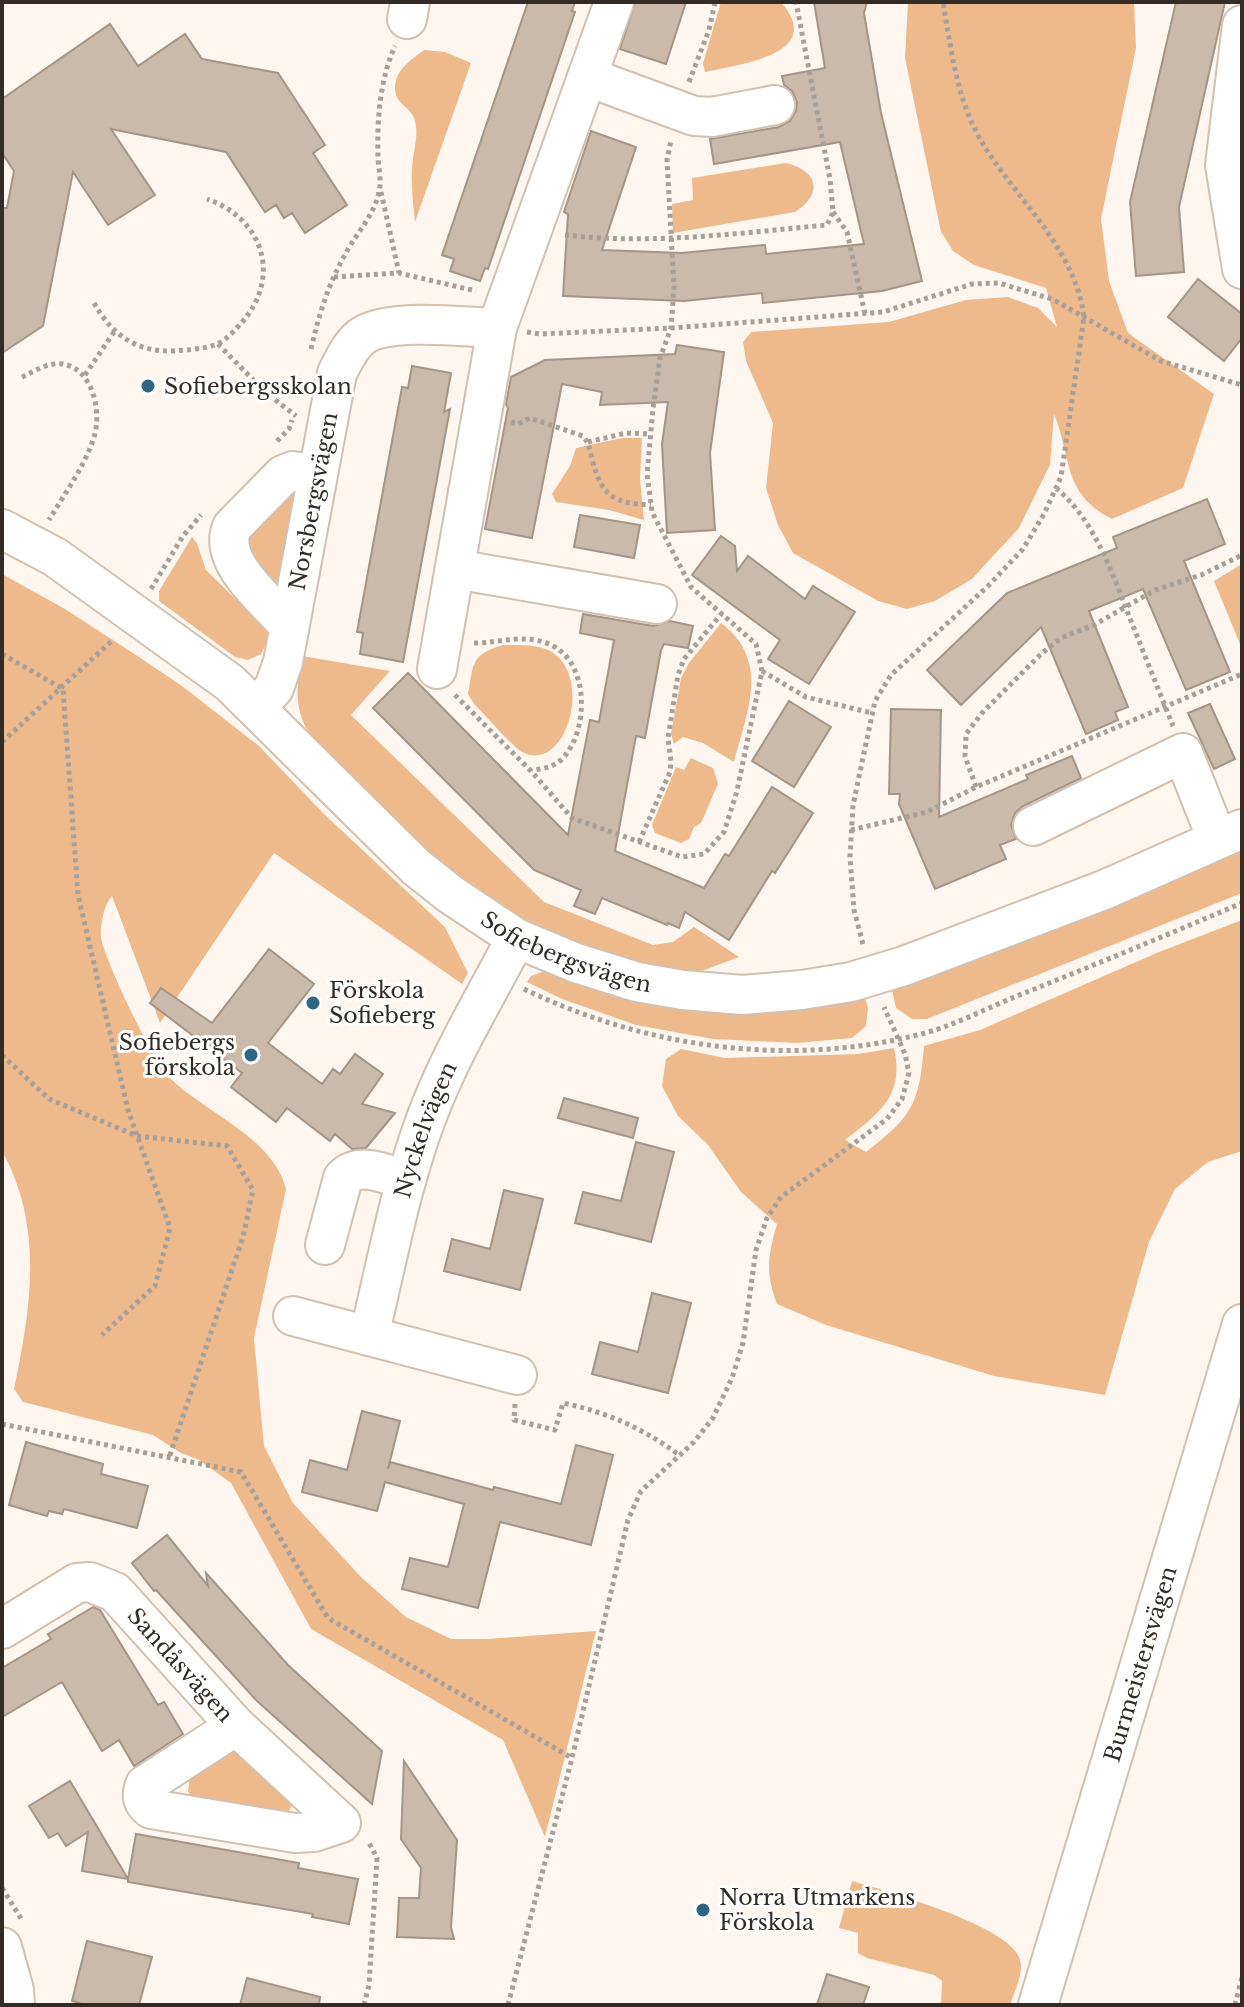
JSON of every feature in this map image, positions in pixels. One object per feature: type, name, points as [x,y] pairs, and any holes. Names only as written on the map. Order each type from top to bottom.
[{"type":"street","points":[[439,656],[502,313],[614,2]]},
{"type":"street","points":[[1242,25],[1233,165],[1242,269]]},
{"type":"street","points":[[588,77],[694,116],[712,117],[775,105]]},
{"type":"street","name":"Norsbergsvägen","points":[[256,708],[274,688],[283,662],[337,373],[350,348],[364,335],[391,327],[502,313]]},
{"type":"street","points":[[288,625],[233,563],[227,538],[232,527],[283,475],[293,471],[317,474]]},
{"type":"street","name":"Sofiebergsvägen","points":[[18,537],[135,613],[230,683],[416,867],[450,894],[516,938],[576,963],[652,985],[742,995],[851,982],[904,966],[1104,890],[1229,834]]},
{"type":"street","points":[[455,569],[657,604]]},
{"type":"street","points":[[1033,826],[1183,753],[1229,834]]},
{"type":"street","name":"Nyckelvägen","points":[[369,1336],[406,1180],[432,1102],[460,1042],[516,938]]},
{"type":"street","points":[[325,1245],[343,1178],[349,1171],[360,1168],[406,1180]]},
{"type":"street","points":[[293,1316],[517,1375]]},
{"type":"street","name":"Burmeistersvägen","points":[[1038,2005],[1242,1324]]},
{"type":"street","name":"Sandåsvägen","points":[[2,1629],[77,1583],[104,1585],[115,1592],[236,1726],[341,1823]]},
{"type":"street","points":[[236,1726],[145,1785],[142,1793],[144,1804],[151,1809],[295,1833],[314,1832],[341,1823]]},
{"type":"street","points":[[2,1947],[15,2005]]},
{"type":"path","points":[[531,771],[559,762],[571,748],[578,726],[581,687],[577,670],[569,657],[537,639],[518,637],[479,643],[439,656],[445,686],[531,771],[572,818],[682,857],[704,854],[724,832],[737,791],[762,671],[756,644],[691,587],[657,524],[647,474],[660,358],[671,328],[674,287],[667,160],[675,110],[693,76],[715,2]]},
{"type":"path","points":[[796,2],[830,179],[833,212],[847,232],[865,314]]},
{"type":"path","points":[[864,948],[854,910],[851,830],[853,805],[875,701],[891,675],[988,586],[1023,549],[1061,477],[1084,317],[1081,294],[1041,220],[981,142],[966,106],[943,2]]},
{"type":"path","points":[[399,273],[381,188],[379,110],[390,56],[408,11]]},
{"type":"path","points":[[310,352],[327,289],[348,249],[374,212],[381,188]]},
{"type":"path","points":[[94,303],[114,332],[136,345],[163,351],[218,344],[234,331],[252,310],[261,288],[264,264],[257,239],[244,221],[225,205],[207,199]]},
{"type":"path","points":[[533,231],[606,240],[671,239],[827,225],[833,212]]},
{"type":"path","points":[[334,277],[399,273],[502,313],[540,334],[883,312],[972,284],[999,283],[1052,299],[1161,361],[1242,385]]},
{"type":"path","points":[[85,375],[114,332]]},
{"type":"path","points":[[218,344],[265,392],[294,415]]},
{"type":"path","points":[[18,537],[84,461],[95,434],[96,410],[92,389],[85,375],[65,364],[46,365],[22,377]]},
{"type":"path","points":[[272,447],[289,429],[297,407]]},
{"type":"path","points":[[481,416],[518,424],[530,418],[574,431],[588,442],[597,479],[606,493],[618,501],[651,505]]},
{"type":"path","points":[[588,442],[626,433],[651,434]]},
{"type":"path","points":[[1056,488],[1088,522],[1107,559],[1183,753]]},
{"type":"path","points":[[2,742],[108,647],[135,613],[183,536],[207,507]]},
{"type":"path","points":[[976,787],[965,756],[966,734],[982,713],[1061,638],[1094,625],[1155,590],[1201,575],[1242,555]]},
{"type":"path","points":[[639,842],[670,772],[668,738],[678,675],[684,659],[722,613]]},
{"type":"path","points":[[2,654],[63,689]]},
{"type":"path","points":[[762,671],[806,697],[872,713]]},
{"type":"path","points":[[851,830],[927,812],[976,787],[1242,674]]},
{"type":"path","points":[[63,689],[78,895],[128,1110],[170,1228],[155,1286],[102,1335]]},
{"type":"path","points":[[508,2005],[572,1758],[628,1520],[641,1491],[713,1418],[732,1378],[743,1343],[756,1250],[767,1218],[781,1197],[887,1119],[902,1099],[909,1073],[905,1054],[878,996]]},
{"type":"path","points":[[2,1055],[49,1099],[137,1136],[227,1146],[253,1190],[243,1237],[169,1458]]},
{"type":"path","points":[[517,1375],[514,1420],[555,1430],[563,1403],[586,1408],[642,1431],[679,1455]]},
{"type":"path","points":[[2,1424],[241,1472],[328,1618],[572,1758]]},
{"type":"path","points":[[341,1823],[367,1838],[377,1858],[369,1985],[364,2005]]},
{"type":"path","points":[[1235,2005],[1242,1977]]},
{"type":"shaded area","points":[[721,2],[781,2],[792,20],[793,34],[786,45],[773,54],[705,72],[703,63]]},
{"type":"shaded area","points":[[908,2],[1134,2],[1136,48],[1101,219],[1109,281],[1128,333],[1214,394],[1183,488],[1112,519],[1084,498],[1076,486],[1054,414],[1050,465],[1019,528],[972,579],[935,601],[907,609],[878,601],[793,553],[778,525],[766,488],[773,423],[746,361],[743,342],[751,332],[889,322],[966,300],[1008,297],[1038,308],[1057,327],[1046,288],[974,265],[953,251],[941,232],[905,58]]},
{"type":"shaded area","points":[[424,50],[445,52],[471,63],[415,222],[412,174],[416,124],[412,114],[397,98],[395,88],[401,71]]},
{"type":"shaded area","points":[[786,163],[805,172],[813,184],[810,198],[795,212],[673,233],[672,204],[693,200],[692,178]]},
{"type":"shaded area","points":[[622,438],[642,438],[640,479],[644,520],[609,510],[556,502],[552,494],[570,466],[576,448]]},
{"type":"shaded area","points":[[298,486],[283,596],[242,554],[242,532]]},
{"type":"shaded area","points":[[192,537],[206,570],[266,629],[268,640],[261,654],[248,660],[235,657],[159,601],[159,591]]},
{"type":"shaded area","points":[[1242,564],[1242,649],[1214,581]]},
{"type":"shaded area","points":[[2,574],[65,609],[139,657],[259,746],[324,814],[445,927],[468,973],[462,984],[274,853],[160,1023],[112,896],[102,921],[101,937],[111,967],[131,1012],[164,1071],[187,1092],[254,1141],[279,1171],[286,1189],[254,1338],[264,1446],[293,1503],[361,1577],[406,1617],[451,1639],[596,1631],[545,1837],[503,1740],[311,1629],[231,1483],[199,1460],[181,1453],[153,1435],[23,1402],[14,1389],[29,1298],[30,1268],[24,1209],[2,1151]]},
{"type":"shaded area","points":[[721,623],[736,638],[751,670],[749,706],[734,762],[703,743],[683,737],[674,744],[671,734],[681,678]]},
{"type":"shaded area","points":[[503,645],[546,649],[561,660],[570,677],[573,697],[563,735],[552,749],[538,755],[517,748],[468,694],[475,662],[484,653]]},
{"type":"shaded area","points":[[302,656],[390,671],[351,715],[544,902],[653,945],[673,942],[694,927],[739,957],[686,977],[536,931],[473,890],[407,834],[309,734],[300,714],[298,696]]},
{"type":"shaded area","points":[[691,758],[713,768],[718,784],[701,823],[694,827],[689,839],[681,843],[655,833],[652,825],[676,767],[684,770]]},
{"type":"shaded area","points":[[1242,852],[1242,893],[927,1019],[912,1019],[896,1008],[892,990]]},
{"type":"shaded area","points":[[1242,920],[1242,1151],[1208,1162],[1175,1189],[1149,1242],[1105,1395],[994,1376],[826,1325],[777,1304],[769,1264],[777,1224],[741,1192],[708,1145],[678,1116],[662,1086],[666,1059],[681,1049],[725,1058],[858,1054],[894,1048],[896,1079],[892,1091],[878,1112],[845,1140],[866,1152],[904,1118],[911,1107],[919,1082],[924,1046],[980,1030],[1159,952]]},
{"type":"shaded area","points":[[542,972],[816,1006],[865,998],[868,1008],[866,1026],[852,1038],[797,1043],[713,1039],[636,1025],[562,999],[527,982],[531,976]]},
{"type":"shaded area","points":[[235,1746],[292,1797],[287,1815],[194,1802],[188,1791],[190,1776]]},
{"type":"shaded area","points":[[852,1881],[940,1909],[1005,1941],[1016,1952],[1021,1964],[1010,2005],[941,2005],[942,1981],[934,1975],[858,1953],[858,1933],[839,1928]]},
{"type":"building","points":[[528,2],[575,2],[572,11],[575,12],[488,269],[485,268],[480,281],[450,271],[454,259],[442,255]]},
{"type":"building","points":[[635,2],[686,2],[666,64],[620,49]]},
{"type":"building","points":[[814,2],[867,2],[864,13],[881,113],[922,281],[882,291],[763,303],[762,293],[684,301],[563,296],[568,214],[564,212],[591,131],[636,147],[602,250],[682,253],[765,245],[766,254],[864,244],[840,142],[714,164],[710,139],[779,127],[790,121],[797,102],[792,91],[784,85],[782,76],[825,68]]},
{"type":"building","points":[[1176,2],[1225,2],[1179,207],[1184,272],[1136,276],[1130,202]]},
{"type":"building","points":[[110,24],[138,66],[185,34],[202,59],[278,73],[325,145],[313,153],[347,205],[305,233],[292,213],[284,218],[276,205],[265,212],[226,152],[111,129],[155,195],[108,225],[73,172],[43,326],[2,353],[2,208],[7,208],[14,171],[2,153],[2,99]]},
{"type":"building","points":[[1198,279],[1242,314],[1242,338],[1224,361],[1168,317]]},
{"type":"building","points":[[677,345],[724,352],[710,453],[715,530],[667,533],[662,444],[668,402],[600,405],[602,392],[562,384],[532,538],[485,529],[511,377],[545,360],[675,354]]},
{"type":"building","points":[[412,366],[451,373],[444,412],[450,409],[403,662],[360,654],[363,633],[357,632],[402,387],[408,388]]},
{"type":"building","points":[[1207,499],[1225,544],[1184,561],[1230,672],[1186,690],[1143,589],[1089,611],[1128,707],[1115,712],[1118,720],[1086,734],[1041,627],[961,705],[927,670],[1007,593],[1117,548],[1113,537]]},
{"type":"building","points":[[580,515],[640,525],[634,558],[574,547]]},
{"type":"building","points":[[721,536],[735,546],[737,571],[748,556],[805,599],[813,586],[855,612],[809,684],[768,659],[780,640],[692,575]]},
{"type":"building","points":[[583,614],[653,626],[670,621],[693,626],[688,648],[664,644],[661,650],[645,738],[636,736],[615,851],[704,888],[725,854],[729,856],[772,787],[813,813],[729,940],[685,912],[679,928],[602,898],[595,914],[574,906],[581,890],[534,870],[373,708],[408,673],[568,835],[590,720],[599,722],[614,640],[580,633]]},
{"type":"building","points":[[789,701],[831,727],[794,787],[752,761]]},
{"type":"building","points":[[1210,704],[1235,759],[1214,769],[1188,713]]},
{"type":"building","points":[[891,709],[941,710],[939,817],[1028,779],[1026,775],[1072,756],[1081,778],[1023,806],[1015,813],[1011,825],[1016,839],[1000,845],[1006,859],[935,889],[899,804],[900,794],[889,794]]},
{"type":"building","name":"Sofiebergs förskola","points":[[269,949],[314,984],[268,1043],[322,1084],[333,1069],[340,1074],[355,1054],[383,1074],[362,1104],[395,1113],[366,1148],[352,1149],[335,1134],[330,1141],[287,1108],[276,1122],[231,1087],[242,1073],[150,1003],[161,988],[212,1023]]},
{"type":"building","points":[[564,1098],[638,1118],[633,1138],[558,1118]]},
{"type":"building","points":[[636,1142],[674,1152],[651,1242],[575,1223],[583,1192],[621,1201]]},
{"type":"building","points":[[504,1190],[543,1199],[520,1290],[444,1271],[452,1239],[490,1249]]},
{"type":"building","points":[[652,1293],[691,1303],[668,1393],[592,1374],[600,1342],[638,1352]]},
{"type":"building","points":[[362,1411],[400,1421],[388,1469],[390,1462],[493,1490],[494,1487],[561,1504],[576,1445],[613,1455],[591,1545],[500,1522],[478,1608],[402,1589],[410,1558],[448,1567],[464,1504],[385,1482],[377,1511],[302,1492],[310,1460],[347,1470]]},
{"type":"building","points":[[26,1442],[103,1464],[101,1474],[148,1486],[137,1528],[64,1509],[62,1514],[49,1511],[47,1516],[9,1505]]},
{"type":"building","points":[[167,1535],[208,1586],[206,1573],[288,1665],[382,1751],[372,1804],[257,1701],[154,1591],[132,1563]]},
{"type":"building","points":[[93,1607],[100,1610],[158,1705],[164,1702],[183,1734],[134,1766],[119,1740],[102,1751],[62,1682],[2,1717],[2,1668],[51,1639],[48,1634]]},
{"type":"building","points":[[404,1761],[457,1840],[451,1927],[454,1939],[397,1937],[399,1898],[419,1898],[421,1868],[401,1839]]},
{"type":"building","points":[[70,1781],[128,1879],[82,1871],[88,1832],[66,1846],[58,1833],[49,1838],[29,1806]]},
{"type":"building","points":[[136,1834],[299,1863],[298,1868],[358,1879],[349,1924],[312,1917],[313,1914],[128,1882]]},
{"type":"building","points":[[87,1941],[152,1957],[139,2005],[87,2005],[72,2001]]},
{"type":"building","points":[[827,1974],[869,1987],[863,2005],[817,2005]]},
{"type":"building","points":[[247,1978],[320,1997],[319,2005],[240,2005]]},
{"type":"place","name":"Sofiebergsskolan","points":[[148,386]]},
{"type":"place","name":"Förskola Sofieberg","points":[[313,1003]]},
{"type":"place","name":"Sofiebergs förskola","points":[[251,1055]]},
{"type":"place","name":"Norra Utmarkens Förskola","points":[[703,1910]]}]
